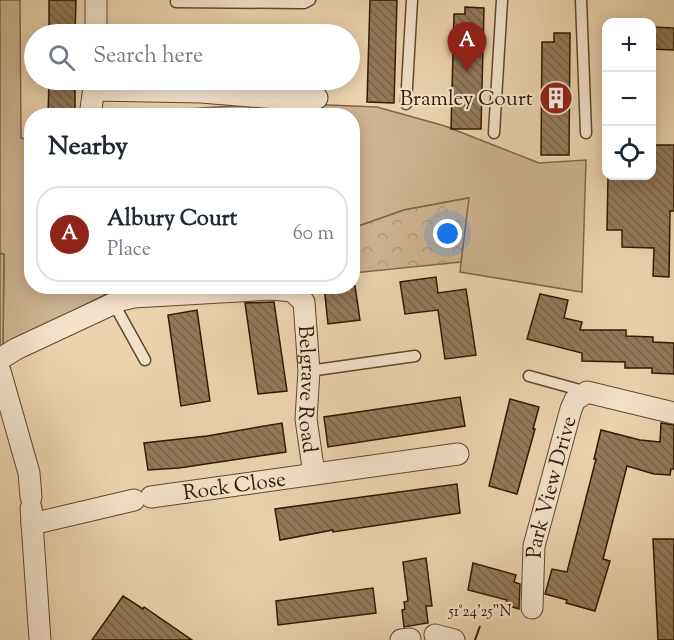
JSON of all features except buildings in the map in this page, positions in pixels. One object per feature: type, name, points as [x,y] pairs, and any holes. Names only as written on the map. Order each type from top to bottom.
[{"type":"street","points":[[96,0],[96,24]]},
{"type":"street","points":[[91,108],[94,90]]},
{"type":"street","points":[[171,90],[276,99],[316,98]]},
{"type":"street","name":"Belgrave Road","points":[[0,359],[16,349],[134,297],[186,294]]},
{"type":"street","name":"Belgrave Road","points":[[295,294],[304,302],[309,371],[306,419],[314,474]]},
{"type":"street","points":[[0,371],[29,473],[40,640]]},
{"type":"street","name":"Park View Drive","points":[[532,608],[534,546],[575,400],[587,392],[674,413]]},
{"type":"street","name":"Rock Close","points":[[31,510],[143,498],[458,454]]},
{"type":"lane","points":[[176,2],[304,3],[310,0]]},
{"type":"lane","points":[[406,104],[412,0]]},
{"type":"lane","points":[[494,133],[502,0]]},
{"type":"lane","points":[[581,0],[586,133]]},
{"type":"lane","points":[[114,304],[145,360]]},
{"type":"lane","points":[[309,371],[415,357]]},
{"type":"lane","points":[[529,376],[587,392]]},
{"type":"green space","points":[[0,0],[20,0],[21,138],[24,139],[24,294],[106,294],[3,347],[4,254],[0,253]]},
{"type":"green space","points":[[280,103],[377,107],[445,126],[539,163],[586,160],[582,292],[460,272],[468,198],[404,210],[360,226],[360,108],[203,108]]},
{"type":"green space","points":[[469,198],[461,262],[360,272],[360,226],[404,210]]},
{"type":"green space","points":[[0,254],[4,254],[3,347],[0,349]]},
{"type":"place","name":"Albury Court","points":[[467,72]]},
{"type":"place","name":"Bramley Court","points":[[556,98]]}]
